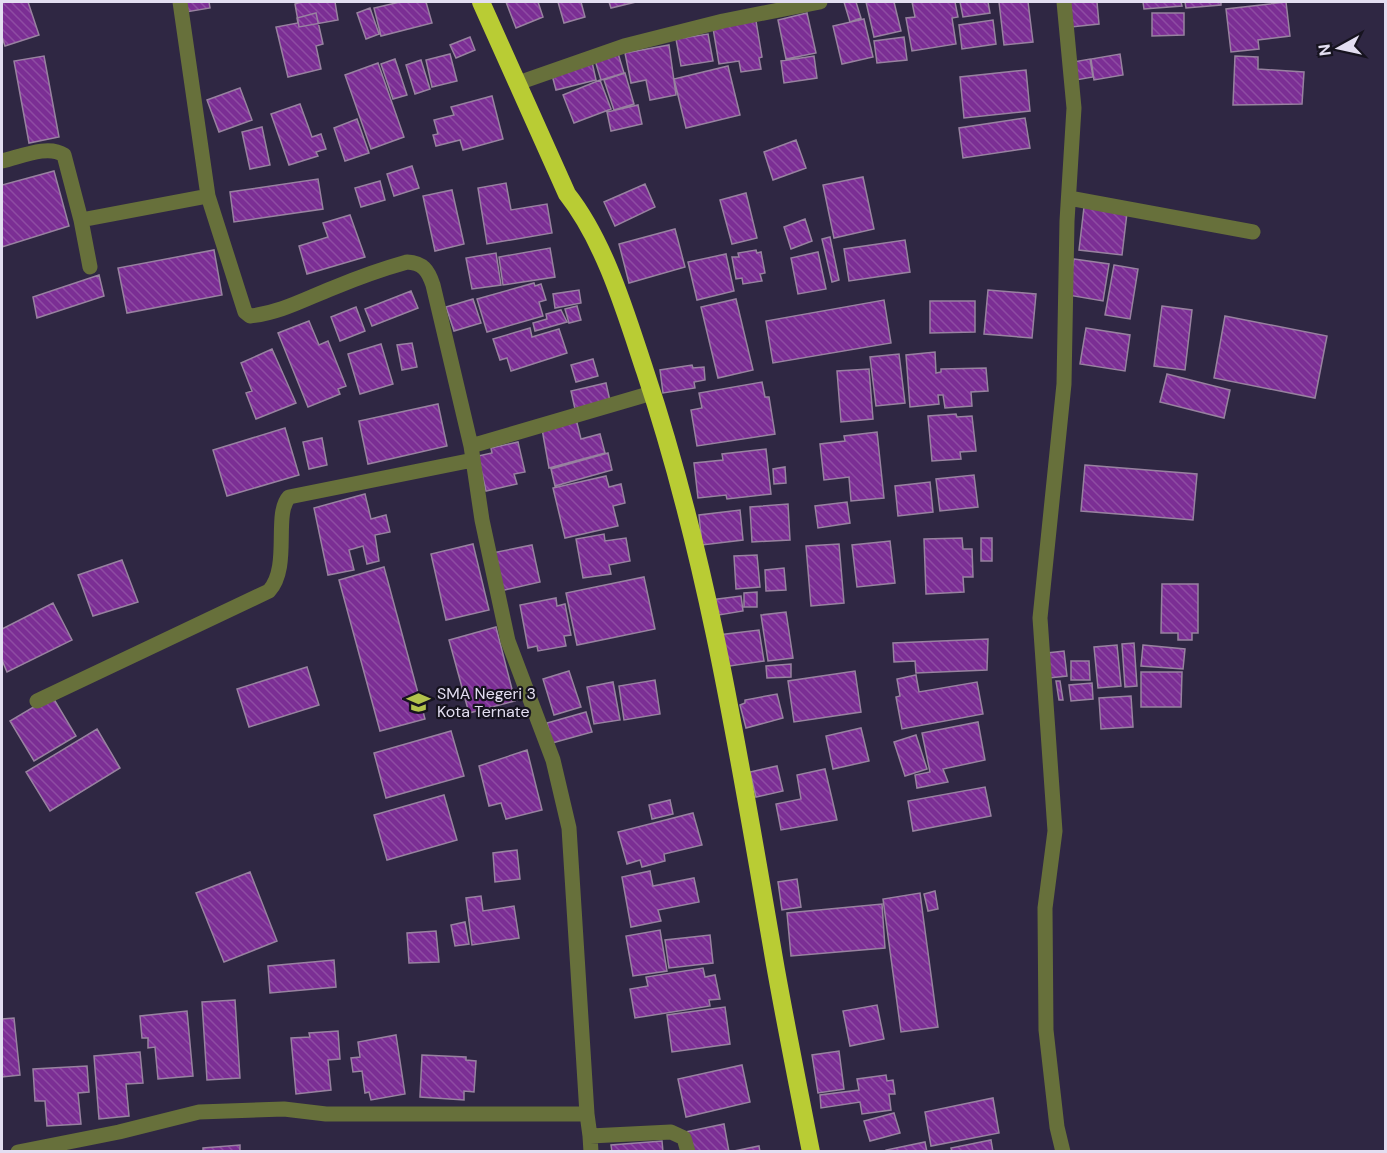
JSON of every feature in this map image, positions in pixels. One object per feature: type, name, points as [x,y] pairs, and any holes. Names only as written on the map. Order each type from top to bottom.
[{"type":"highway","points":[[481,2],[567,194],[585,217],[631,330],[680,487],[723,672],[753,825],[776,971],[811,1152]]},
{"type":"street","points":[[180,2],[208,196],[241,301],[250,316],[304,302],[331,289],[407,262],[418,262],[428,270],[434,285],[472,453],[482,520],[508,641],[553,760],[569,828],[591,1152]]},
{"type":"street","points":[[518,83],[624,46],[723,21],[820,2]]},
{"type":"street","points":[[1063,1152],[1057,1126],[1046,1030],[1045,908],[1055,831],[1040,618],[1064,384],[1074,108],[1072,66],[1064,2]]},
{"type":"street","points":[[2,161],[46,150],[57,150],[64,155],[81,220],[90,267]]},
{"type":"street","points":[[81,220],[208,196]]},
{"type":"street","points":[[1069,198],[1253,232]]},
{"type":"street","points":[[37,700],[269,591],[275,584],[279,573],[284,509],[289,497],[472,453],[652,393]]},
{"type":"street","points":[[18,1152],[119,1132],[199,1112],[284,1109],[354,1114],[587,1114]]},
{"type":"street","points":[[590,1136],[671,1132],[684,1138],[688,1152]]},
{"type":"building","points":[[2,2],[28,2],[39,35],[5,46],[2,37]]},
{"type":"building","points":[[184,2],[209,2],[210,8],[186,12]]},
{"type":"building","points":[[335,2],[338,20],[299,27],[295,4]]},
{"type":"building","points":[[400,2],[426,2],[432,23],[381,36],[374,8]]},
{"type":"building","points":[[506,2],[538,2],[543,17],[516,28]]},
{"type":"building","points":[[558,2],[581,2],[585,17],[564,23]]},
{"type":"building","points":[[609,2],[636,2],[611,8]]},
{"type":"building","points":[[844,2],[856,2],[861,18],[850,22]]},
{"type":"building","points":[[866,2],[894,2],[901,31],[874,37]]},
{"type":"building","points":[[912,2],[955,2],[958,17],[952,18],[956,44],[912,51],[906,18],[915,17]]},
{"type":"building","points":[[960,2],[988,2],[990,13],[963,17]]},
{"type":"building","points":[[999,2],[1028,2],[1033,42],[1004,45]]},
{"type":"building","points":[[1068,2],[1097,2],[1099,24],[1071,27]]},
{"type":"building","points":[[1143,2],[1181,2],[1182,6],[1144,9]]},
{"type":"building","points":[[1185,2],[1221,2],[1221,5],[1186,8]]},
{"type":"building","points":[[1286,2],[1290,36],[1258,40],[1259,49],[1231,52],[1226,9]]},
{"type":"building","points":[[370,8],[379,34],[366,39],[357,13]]},
{"type":"building","points":[[316,13],[323,44],[316,46],[321,69],[288,77],[276,27],[298,23],[297,18]]},
{"type":"building","points":[[807,13],[816,53],[786,59],[778,20]]},
{"type":"building","points":[[1152,13],[1184,13],[1184,35],[1152,36]]},
{"type":"building","points":[[864,19],[873,57],[842,64],[833,26]]},
{"type":"building","points":[[993,20],[996,44],[962,49],[959,25]]},
{"type":"building","points":[[756,21],[762,57],[759,58],[761,69],[741,72],[739,61],[719,64],[713,28]]},
{"type":"building","points":[[708,34],[713,61],[681,66],[676,39]]},
{"type":"building","points":[[470,37],[475,50],[456,58],[450,45]]},
{"type":"building","points":[[904,37],[907,60],[877,63],[874,41]]},
{"type":"building","points":[[669,45],[676,95],[650,100],[646,80],[631,83],[625,53]]},
{"type":"building","points":[[617,50],[624,73],[601,80],[594,57]]},
{"type":"building","points":[[450,54],[457,81],[432,87],[426,60]]},
{"type":"building","points":[[1120,54],[1123,75],[1094,80],[1091,59]]},
{"type":"building","points":[[44,56],[59,137],[29,143],[14,61]]},
{"type":"building","points":[[814,56],[817,78],[784,83],[781,61]]},
{"type":"building","points":[[1235,56],[1258,57],[1258,69],[1304,72],[1302,104],[1233,105]]},
{"type":"building","points":[[395,59],[407,95],[393,99],[381,64]]},
{"type":"building","points":[[1090,59],[1093,77],[1076,80],[1073,62]]},
{"type":"building","points":[[421,60],[430,89],[415,94],[406,65]]},
{"type":"building","points":[[592,62],[596,80],[556,90],[551,71]]},
{"type":"building","points":[[378,63],[404,137],[371,149],[345,75]]},
{"type":"building","points":[[728,66],[740,115],[686,128],[674,79]]},
{"type":"building","points":[[1026,70],[1030,111],[964,118],[960,77]]},
{"type":"building","points":[[625,73],[634,104],[614,110],[604,80]]},
{"type":"building","points":[[600,80],[611,109],[574,123],[563,95]]},
{"type":"building","points":[[240,88],[252,120],[219,132],[207,100]]},
{"type":"building","points":[[492,96],[503,139],[463,150],[460,140],[436,146],[433,135],[438,134],[434,120],[454,115],[451,107]]},
{"type":"building","points":[[300,104],[312,137],[321,134],[326,149],[316,152],[318,156],[289,165],[271,114]]},
{"type":"building","points":[[638,105],[642,124],[611,131],[607,112]]},
{"type":"building","points":[[1025,118],[1030,148],[963,158],[959,128]]},
{"type":"building","points":[[357,119],[369,153],[345,161],[334,128]]},
{"type":"building","points":[[262,127],[270,165],[250,169],[242,132]]},
{"type":"building","points":[[796,140],[806,168],[773,180],[764,152]]},
{"type":"building","points":[[412,166],[419,188],[394,196],[387,174]]},
{"type":"building","points":[[54,171],[69,226],[2,247],[2,185]]},
{"type":"building","points":[[863,177],[874,229],[834,238],[823,185]]},
{"type":"building","points":[[318,179],[323,209],[234,222],[230,192]]},
{"type":"building","points":[[380,181],[385,200],[361,207],[355,188]]},
{"type":"building","points":[[506,183],[511,210],[547,204],[552,233],[487,244],[478,188]]},
{"type":"building","points":[[645,184],[655,207],[615,226],[604,202]]},
{"type":"building","points":[[452,190],[464,244],[435,251],[423,196]]},
{"type":"building","points":[[746,193],[757,238],[732,244],[720,200]]},
{"type":"building","points":[[1084,207],[1127,213],[1122,255],[1079,250]]},
{"type":"building","points":[[350,215],[365,257],[307,274],[299,246],[328,237],[323,223]]},
{"type":"building","points":[[805,219],[812,241],[791,249],[784,227]]},
{"type":"building","points":[[675,229],[685,267],[629,283],[619,244]]},
{"type":"building","points":[[830,237],[839,280],[832,282],[822,239]]},
{"type":"building","points":[[905,240],[910,272],[849,281],[844,249]]},
{"type":"building","points":[[550,248],[555,277],[503,285],[499,257]]},
{"type":"building","points":[[214,250],[222,295],[127,313],[118,268]]},
{"type":"building","points":[[756,250],[757,253],[761,252],[765,273],[760,274],[762,281],[743,284],[742,278],[736,279],[732,257],[739,257],[738,253]]},
{"type":"building","points":[[818,252],[826,289],[798,294],[791,258]]},
{"type":"building","points":[[496,253],[501,285],[472,289],[466,258]]},
{"type":"building","points":[[726,254],[734,291],[697,300],[688,262]]},
{"type":"building","points":[[1074,259],[1109,264],[1103,301],[1068,295]]},
{"type":"building","points":[[1114,265],[1138,269],[1130,319],[1105,315]]},
{"type":"building","points":[[99,275],[104,296],[37,318],[33,297]]},
{"type":"building","points":[[534,283],[535,286],[541,284],[546,300],[539,302],[543,316],[487,332],[477,299]]},
{"type":"building","points":[[579,290],[581,303],[555,308],[553,294]]},
{"type":"building","points":[[988,290],[1036,294],[1032,338],[984,334]]},
{"type":"building","points":[[411,291],[418,308],[372,326],[365,309]]},
{"type":"building","points":[[473,299],[481,323],[454,331],[446,307]]},
{"type":"building","points":[[736,299],[753,370],[718,378],[701,307]]},
{"type":"building","points":[[884,300],[891,343],[773,363],[766,321]]},
{"type":"building","points":[[930,301],[975,301],[975,332],[930,333]]},
{"type":"building","points":[[577,306],[581,320],[569,323],[565,309]]},
{"type":"building","points":[[1162,306],[1192,310],[1185,370],[1154,366]]},
{"type":"building","points":[[356,307],[365,331],[340,341],[331,317]]},
{"type":"building","points":[[561,310],[567,322],[535,331],[533,323],[547,319],[546,314]]},
{"type":"building","points":[[1225,316],[1327,336],[1315,398],[1214,378]]},
{"type":"building","points":[[309,321],[319,345],[328,341],[346,386],[338,389],[340,394],[308,407],[278,333]]},
{"type":"building","points":[[530,328],[532,337],[559,329],[567,353],[511,371],[507,358],[500,360],[493,339]]},
{"type":"building","points":[[1086,328],[1130,335],[1125,371],[1080,364]]},
{"type":"building","points":[[412,343],[417,367],[402,370],[397,345]]},
{"type":"building","points":[[381,344],[393,384],[360,394],[348,354]]},
{"type":"building","points":[[272,349],[296,403],[256,419],[246,393],[252,391],[241,363]]},
{"type":"building","points":[[935,352],[936,373],[941,372],[941,369],[986,368],[988,391],[971,392],[972,406],[945,408],[943,395],[938,395],[939,404],[910,407],[906,355]]},
{"type":"building","points":[[899,354],[905,403],[876,406],[870,357]]},
{"type":"building","points":[[593,359],[598,376],[576,382],[571,365]]},
{"type":"building","points":[[692,365],[693,368],[704,367],[705,380],[694,382],[695,388],[663,393],[660,370]]},
{"type":"building","points":[[869,369],[873,419],[841,422],[837,371]]},
{"type":"building","points":[[1167,374],[1230,390],[1224,418],[1160,402]]},
{"type":"building","points":[[762,382],[765,397],[769,397],[775,434],[697,446],[691,410],[702,408],[699,393]]},
{"type":"building","points":[[606,383],[610,401],[575,409],[571,391]]},
{"type":"building","points":[[438,404],[447,446],[368,464],[359,421]]},
{"type":"building","points":[[956,414],[957,417],[972,416],[976,451],[960,452],[961,459],[932,461],[928,416]]},
{"type":"building","points":[[576,419],[581,439],[600,434],[605,453],[549,468],[542,429]]},
{"type":"building","points":[[285,428],[299,475],[227,496],[213,450]]},
{"type":"building","points":[[877,432],[884,498],[851,501],[849,477],[824,480],[820,444],[845,441],[844,436]]},
{"type":"building","points":[[322,438],[327,465],[309,469],[303,442]]},
{"type":"building","points":[[518,442],[525,472],[514,474],[517,484],[486,491],[478,456],[492,453],[491,448]]},
{"type":"building","points":[[766,449],[771,494],[727,499],[726,495],[698,498],[694,463],[723,460],[722,454]]},
{"type":"building","points":[[608,453],[612,470],[555,486],[551,469]]},
{"type":"building","points":[[1085,465],[1197,474],[1193,520],[1081,511]]},
{"type":"building","points":[[785,467],[786,483],[774,484],[773,469]]},
{"type":"building","points":[[974,475],[978,507],[940,511],[936,479]]},
{"type":"building","points":[[606,476],[609,487],[621,484],[625,503],[613,506],[618,526],[565,538],[553,488]]},
{"type":"building","points":[[930,482],[933,512],[898,516],[895,486]]},
{"type":"building","points":[[365,494],[371,519],[386,515],[390,532],[375,535],[379,561],[367,564],[363,546],[349,550],[354,570],[328,575],[314,508]]},
{"type":"building","points":[[847,502],[850,523],[818,528],[815,506]]},
{"type":"building","points":[[788,504],[790,540],[752,542],[750,507]]},
{"type":"building","points":[[740,510],[743,540],[702,545],[699,515]]},
{"type":"building","points":[[604,534],[605,541],[626,538],[630,561],[609,565],[611,574],[583,578],[576,539]]},
{"type":"building","points":[[962,538],[963,549],[972,549],[973,577],[963,577],[964,592],[926,594],[924,539]]},
{"type":"building","points":[[981,538],[992,538],[992,561],[981,561]]},
{"type":"building","points":[[890,541],[895,583],[857,587],[852,545]]},
{"type":"building","points":[[473,544],[489,610],[446,620],[431,554]]},
{"type":"building","points":[[839,544],[844,603],[811,606],[806,546]]},
{"type":"building","points":[[532,545],[540,582],[500,591],[492,553]]},
{"type":"building","points":[[757,555],[760,587],[736,589],[734,556]]},
{"type":"building","points":[[122,560],[138,602],[93,616],[78,575]]},
{"type":"building","points":[[384,567],[425,719],[380,731],[339,580]]},
{"type":"building","points":[[784,568],[786,590],[766,591],[765,570]]},
{"type":"building","points":[[644,577],[655,629],[577,645],[566,593]]},
{"type":"building","points":[[1162,584],[1198,584],[1198,633],[1192,633],[1192,640],[1178,640],[1178,633],[1161,633]]},
{"type":"building","points":[[757,592],[757,607],[744,607],[744,593]]},
{"type":"building","points":[[741,596],[743,611],[713,616],[710,600]]},
{"type":"building","points":[[556,598],[557,606],[565,604],[571,635],[564,636],[566,646],[538,651],[537,646],[528,648],[520,605]]},
{"type":"building","points":[[53,603],[72,640],[7,672],[2,660],[2,629]]},
{"type":"building","points":[[786,612],[793,658],[768,661],[761,615]]},
{"type":"building","points":[[496,627],[515,701],[469,713],[449,640]]},
{"type":"building","points":[[759,630],[764,661],[723,667],[718,635]]},
{"type":"building","points":[[988,639],[987,670],[916,673],[915,661],[894,662],[893,643]]},
{"type":"building","points":[[1134,643],[1137,686],[1125,687],[1122,644]]},
{"type":"building","points":[[1117,645],[1121,686],[1098,688],[1094,647]]},
{"type":"building","points":[[1143,645],[1185,649],[1183,669],[1141,666]]},
{"type":"building","points":[[1064,651],[1067,676],[1049,678],[1047,653]]},
{"type":"building","points":[[1071,661],[1089,661],[1090,680],[1071,680]]},
{"type":"building","points":[[791,664],[791,677],[767,678],[766,666]]},
{"type":"building","points":[[307,667],[319,705],[249,727],[237,689]]},
{"type":"building","points":[[569,671],[581,707],[554,715],[543,679]]},
{"type":"building","points":[[855,671],[861,712],[794,722],[788,681]]},
{"type":"building","points":[[1141,672],[1182,672],[1181,707],[1141,707]]},
{"type":"building","points":[[916,675],[919,692],[977,682],[983,714],[902,729],[896,697],[900,696],[897,679]]},
{"type":"building","points":[[655,680],[660,714],[624,720],[619,686]]},
{"type":"building","points":[[1056,681],[1060,681],[1063,700],[1059,700]]},
{"type":"building","points":[[613,682],[620,720],[594,724],[587,687]]},
{"type":"building","points":[[1092,683],[1093,699],[1071,701],[1069,685]]},
{"type":"building","points":[[777,694],[783,718],[746,728],[740,705],[745,703],[745,700]]},
{"type":"building","points":[[52,696],[76,736],[34,761],[10,721]]},
{"type":"building","points":[[1131,696],[1133,727],[1101,729],[1099,698]]},
{"type":"building","points":[[586,712],[592,732],[552,743],[547,723]]},
{"type":"building","points":[[978,722],[985,760],[943,769],[948,782],[917,788],[915,775],[930,772],[922,733]]},
{"type":"building","points":[[861,728],[869,761],[833,769],[826,736]]},
{"type":"building","points":[[97,729],[120,768],[50,811],[26,772]]},
{"type":"building","points":[[451,731],[464,776],[386,798],[374,753]]},
{"type":"building","points":[[916,735],[927,769],[905,776],[894,742]]},
{"type":"building","points":[[527,750],[542,810],[506,819],[501,803],[489,806],[479,766]]},
{"type":"building","points":[[777,766],[783,791],[756,797],[750,772]]},
{"type":"building","points":[[825,769],[837,820],[781,830],[776,804],[801,799],[797,775]]},
{"type":"building","points":[[985,787],[991,816],[913,831],[908,801]]},
{"type":"building","points":[[444,795],[457,840],[387,860],[374,815]]},
{"type":"building","points":[[670,800],[673,814],[652,819],[649,805]]},
{"type":"building","points":[[693,813],[702,845],[664,854],[665,861],[642,867],[640,860],[627,864],[618,832]]},
{"type":"building","points":[[517,850],[520,879],[495,882],[493,853]]},
{"type":"building","points":[[650,871],[653,886],[694,878],[699,902],[658,910],[661,921],[631,927],[622,877]]},
{"type":"building","points":[[250,872],[277,941],[224,962],[196,893]]},
{"type":"building","points":[[797,879],[801,907],[782,910],[778,882]]},
{"type":"building","points":[[935,891],[938,909],[928,911],[924,894]]},
{"type":"building","points":[[920,893],[938,1027],[901,1032],[883,899]]},
{"type":"building","points":[[481,896],[483,911],[514,906],[519,938],[472,945],[466,898]]},
{"type":"building","points":[[882,904],[885,948],[791,956],[787,913]]},
{"type":"building","points":[[465,922],[469,944],[455,946],[451,925]]},
{"type":"building","points":[[660,930],[667,971],[633,976],[626,936]]},
{"type":"building","points":[[436,931],[439,962],[409,963],[407,933]]},
{"type":"building","points":[[710,935],[713,963],[669,968],[665,940]]},
{"type":"building","points":[[334,960],[336,987],[270,993],[268,966]]},
{"type":"building","points":[[703,968],[705,977],[715,975],[720,999],[709,1000],[710,1006],[635,1018],[630,989],[648,986],[646,977]]},
{"type":"building","points":[[235,1000],[240,1078],[207,1080],[202,1002]]},
{"type":"building","points":[[877,1005],[884,1039],[850,1046],[843,1011]]},
{"type":"building","points":[[725,1007],[730,1044],[672,1052],[667,1015]]},
{"type":"building","points":[[187,1011],[193,1076],[158,1079],[155,1047],[148,1048],[148,1038],[142,1038],[140,1016]]},
{"type":"building","points":[[14,1018],[20,1075],[2,1077],[2,1019]]},
{"type":"building","points":[[338,1031],[340,1059],[328,1060],[331,1090],[296,1094],[291,1038],[310,1037],[309,1033]]},
{"type":"building","points":[[396,1035],[405,1094],[371,1100],[369,1092],[365,1093],[362,1071],[353,1072],[351,1058],[360,1057],[358,1042]]},
{"type":"building","points":[[839,1051],[844,1089],[818,1093],[812,1055]]},
{"type":"building","points":[[140,1052],[143,1083],[126,1084],[129,1116],[99,1119],[94,1056]]},
{"type":"building","points":[[422,1055],[466,1057],[466,1060],[476,1061],[474,1092],[464,1091],[464,1100],[420,1097]]},
{"type":"building","points":[[742,1065],[750,1102],[686,1117],[678,1079]]},
{"type":"building","points":[[87,1066],[89,1092],[78,1093],[81,1124],[47,1126],[45,1101],[35,1101],[33,1069]]},
{"type":"building","points":[[886,1075],[887,1081],[893,1080],[895,1094],[889,1094],[891,1110],[862,1114],[860,1102],[821,1108],[820,1095],[859,1090],[857,1079]]},
{"type":"building","points":[[993,1098],[999,1133],[931,1146],[925,1112]]},
{"type":"building","points":[[894,1113],[900,1133],[870,1141],[864,1121]]},
{"type":"building","points":[[724,1124],[729,1152],[689,1152],[685,1132]]},
{"type":"building","points":[[991,1140],[993,1152],[952,1152],[951,1148]]},
{"type":"building","points":[[662,1141],[663,1152],[612,1152],[611,1145]]},
{"type":"building","points":[[925,1142],[927,1152],[886,1152],[886,1150]]},
{"type":"building","points":[[240,1145],[240,1152],[203,1152],[203,1148]]},
{"type":"building","points":[[759,1146],[760,1152],[729,1152]]},
{"type":"place","name":"SMA Negeri 3 Kota Ternate","points":[[419,702]]}]
